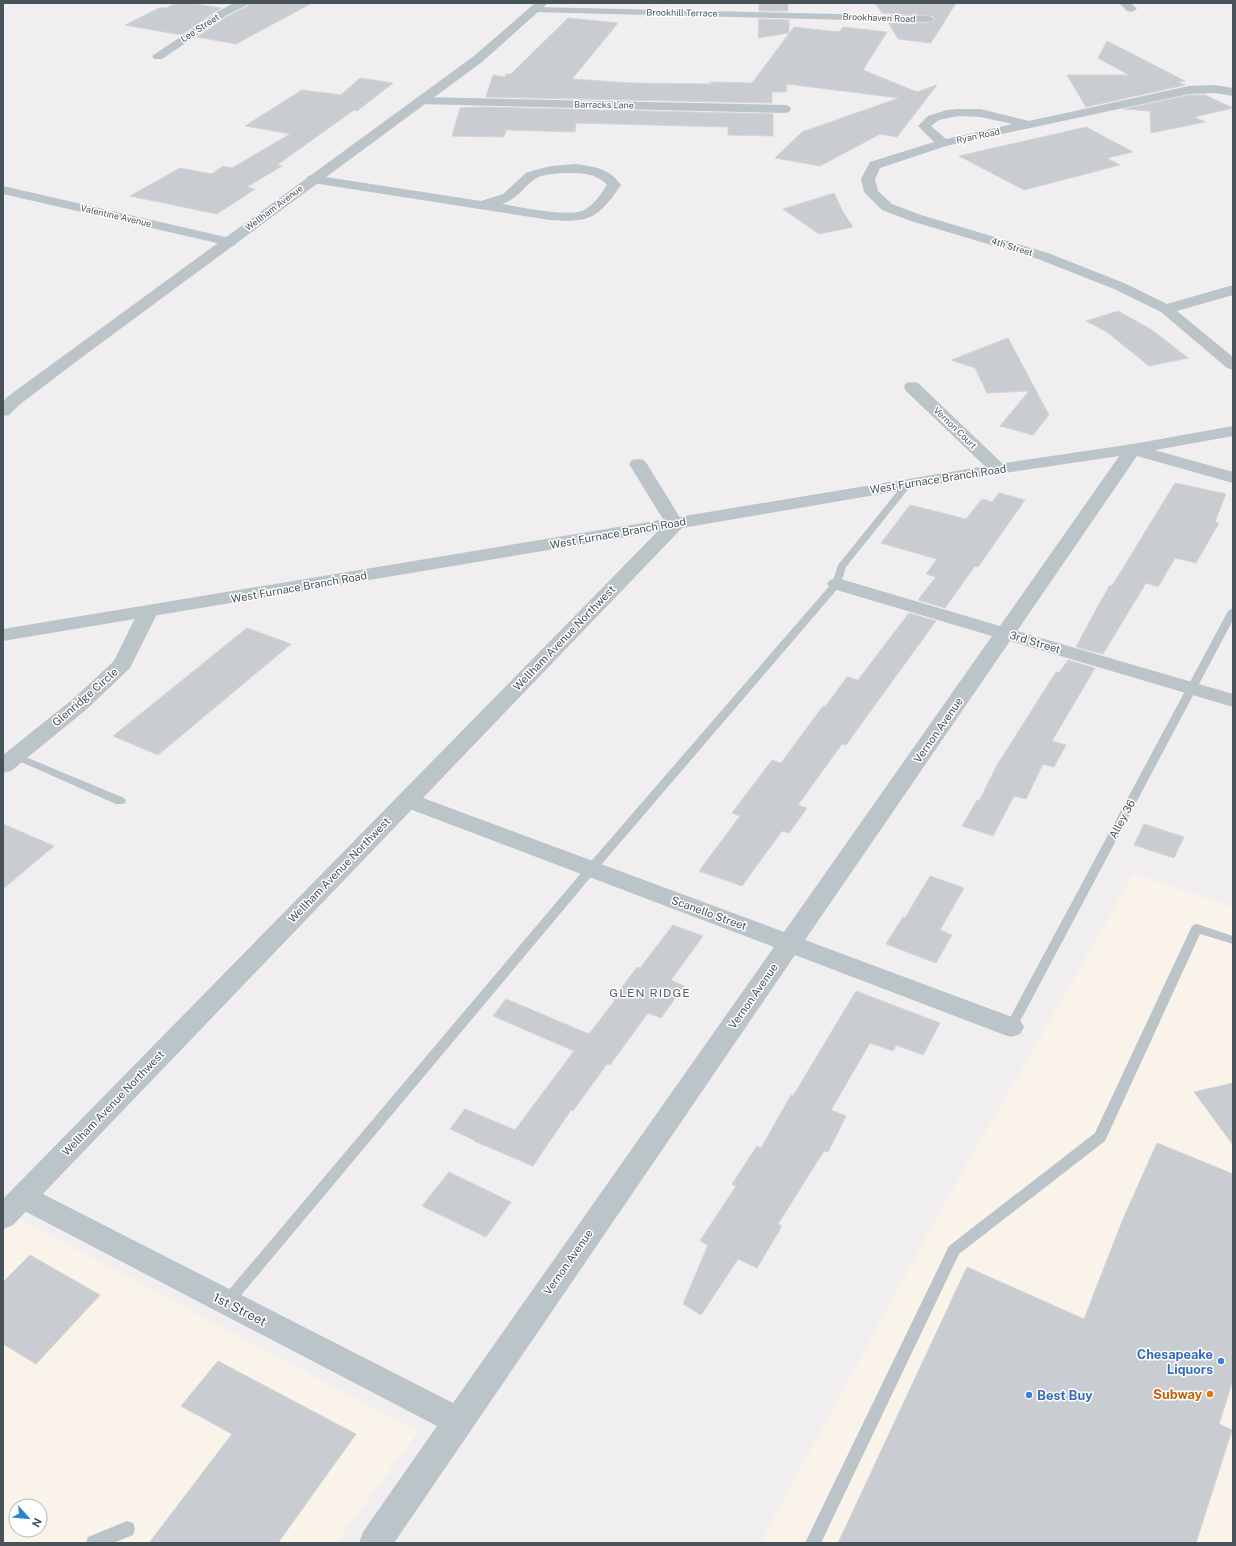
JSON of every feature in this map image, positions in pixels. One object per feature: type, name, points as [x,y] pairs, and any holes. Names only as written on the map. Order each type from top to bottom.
[{"type":"street","name":"Lee Street","points":[[158,56],[223,13],[243,3]]},
{"type":"street","points":[[829,16],[835,4]]},
{"type":"street","name":"Brookhill Terrace","points":[[539,6],[829,16]]},
{"type":"street","name":"Wellham Avenue","points":[[3,411],[79,352],[230,242],[313,179],[423,101],[478,59],[539,6]]},
{"type":"street","name":"Brookhaven Road","points":[[829,16],[928,19]]},
{"type":"street","name":"Ryan Road","points":[[1029,125],[1000,117],[965,111],[935,117],[924,126],[943,143],[1029,125],[1189,90],[1215,89],[1233,92]]},
{"type":"street","name":"Barracks Lane","points":[[423,101],[785,109]]},
{"type":"street","name":"4th Street","points":[[943,143],[875,165],[868,179],[871,192],[886,207],[916,218],[1043,256],[1082,270],[1119,286],[1166,309],[1233,365]]},
{"type":"street","points":[[313,179],[482,204],[550,216],[568,217],[590,214],[599,207],[614,185],[612,180],[604,175],[590,170],[558,169],[531,176],[509,196],[501,200],[482,204]]},
{"type":"street","name":"Valentine Avenue","points":[[3,190],[230,242]]},
{"type":"street","points":[[1166,309],[1233,290]]},
{"type":"street","name":"Vernon Court","points":[[912,387],[998,469]]},
{"type":"street","name":"West Furnace Branch Road","points":[[3,635],[998,469],[1133,449],[1233,431]]},
{"type":"street","points":[[1133,449],[1233,478]]},
{"type":"street","name":"Vernon Avenue","points":[[375,1543],[458,1421],[1133,449]]},
{"type":"street","points":[[638,464],[675,524]]},
{"type":"street","name":"Wellham Avenue Northwest","points":[[3,1217],[675,524]]},
{"type":"street","name":"3rd Street","points":[[837,584],[1233,701]]},
{"type":"street","name":"Glenridge Circle","points":[[10,761],[80,704],[123,664],[148,612]]},
{"type":"street","name":"Scanello Street","points":[[407,800],[1011,1026]]},
{"type":"street","name":"1st Street","points":[[23,1197],[458,1421]]},
{"type":"lane","points":[[227,1302],[592,869],[837,584],[841,567],[907,484]]},
{"type":"lane","name":"Alley 36","points":[[1011,1026],[1233,611]]},
{"type":"lane","points":[[10,761],[120,801]]},
{"type":"lane","points":[[813,1543],[954,1250],[1100,1136],[1197,928],[1233,940]]},
{"type":"lane","points":[[94,1543],[128,1529]]},
{"type":"shaded area","points":[[1134,874],[1233,907],[1233,1543],[760,1543],[948,1197]]},
{"type":"shaded area","points":[[3,1210],[418,1432],[336,1543],[3,1543]]},
{"type":"building","points":[[176,3],[188,3],[221,8],[181,35],[125,25],[159,8],[166,8]]},
{"type":"building","points":[[250,3],[312,3],[236,44],[197,37],[228,16],[248,6]]},
{"type":"building","points":[[759,3],[788,3],[788,11],[759,11]]},
{"type":"building","points":[[875,3],[956,3],[931,43],[898,39],[888,22],[928,23],[935,20],[933,16],[882,13]]},
{"type":"building","points":[[568,18],[618,23],[572,79],[631,83],[752,83],[794,27],[839,32],[843,27],[887,32],[863,70],[917,92],[937,85],[897,137],[880,134],[820,166],[775,158],[802,132],[899,98],[787,84],[786,92],[772,92],[772,103],[486,97],[493,75],[505,77],[506,74],[511,74]]},
{"type":"building","points":[[759,19],[789,20],[789,33],[758,38]]},
{"type":"building","points":[[1107,41],[1185,81],[1178,82],[1185,85],[1086,107],[1067,75],[1129,75],[1098,58]]},
{"type":"building","points":[[360,78],[393,83],[357,111],[354,110],[277,165],[282,166],[247,187],[255,189],[217,214],[130,196],[180,168],[212,174],[223,166],[232,168],[290,134],[245,126],[302,90],[341,95]]},
{"type":"building","points":[[1189,95],[1205,95],[1233,108],[1194,117],[1205,122],[1151,133],[1150,111],[1124,109]]},
{"type":"building","points":[[482,107],[773,114],[773,136],[728,135],[728,127],[576,123],[575,132],[506,130],[504,137],[452,136],[460,108]]},
{"type":"building","points":[[1086,127],[1133,152],[1107,158],[1120,165],[1024,190],[959,156]]},
{"type":"building","points":[[834,193],[843,212],[853,227],[819,234],[783,209]]},
{"type":"building","points":[[1118,311],[1152,330],[1188,358],[1149,366],[1107,332],[1086,321]]},
{"type":"building","points":[[1008,338],[1049,415],[1033,435],[1000,426],[1029,391],[987,393],[975,368],[951,360]]},
{"type":"building","points":[[1175,483],[1226,494],[1215,522],[1219,523],[1196,563],[1175,558],[1158,587],[1146,583],[1103,654],[1076,647],[1110,585],[1112,586]]},
{"type":"building","points":[[999,493],[1025,500],[978,567],[975,566],[945,608],[918,600],[936,577],[926,574],[937,559],[881,543],[910,505],[966,519],[982,499],[992,502]]},
{"type":"building","points":[[909,613],[936,621],[846,745],[842,744],[798,805],[807,808],[789,833],[782,831],[742,886],[699,871],[740,816],[732,813],[772,760],[781,763],[823,706],[825,707],[847,677],[858,680]]},
{"type":"building","points":[[247,628],[291,644],[158,755],[113,736]]},
{"type":"building","points":[[1068,660],[1095,668],[1052,741],[1066,745],[1054,767],[1043,764],[1026,799],[1014,796],[993,836],[962,826],[977,800],[979,801],[997,765],[1056,672],[1059,673]]},
{"type":"building","points":[[3,824],[54,846],[3,889]]},
{"type":"building","points":[[1144,824],[1184,837],[1174,858],[1134,845]]},
{"type":"building","points":[[930,876],[964,888],[940,930],[952,935],[936,963],[886,944],[903,917],[905,918]]},
{"type":"building","points":[[673,925],[703,936],[671,980],[684,986],[661,1018],[648,1013],[610,1065],[607,1064],[573,1111],[571,1110],[533,1166],[450,1129],[465,1109],[515,1130],[574,1051],[493,1016],[506,999],[589,1034],[615,1000],[613,999],[637,967],[640,968]]},
{"type":"building","points":[[856,991],[940,1023],[923,1055],[896,1045],[893,1051],[870,1043],[831,1110],[846,1116],[828,1152],[824,1151],[778,1224],[782,1226],[757,1268],[738,1259],[701,1315],[683,1304],[708,1245],[700,1241],[736,1186],[732,1184],[757,1146],[761,1148],[791,1095],[793,1096]]},
{"type":"building","points":[[1233,1083],[1233,1145],[1194,1092]]},
{"type":"building","name":"Best Buy","points":[[1157,1143],[1233,1174],[1233,1380],[1219,1424],[1232,1430],[1196,1543],[838,1543],[967,1267],[1084,1319],[1123,1219]]},
{"type":"building","points":[[449,1172],[511,1202],[486,1237],[422,1206]]},
{"type":"building","points":[[30,1255],[100,1295],[36,1364],[3,1344],[3,1282]]},
{"type":"building","points":[[218,1361],[356,1434],[278,1543],[149,1543],[232,1434],[181,1406]]},
{"type":"place","name":"Chesapeake Liquors","points":[[1221,1361]]},
{"type":"place","name":"Subway","points":[[1210,1394]]},
{"type":"place","name":"Best Buy","points":[[1029,1395]]},
{"type":"district","name":"GLEN RIDGE","points":[[650,993]]}]
